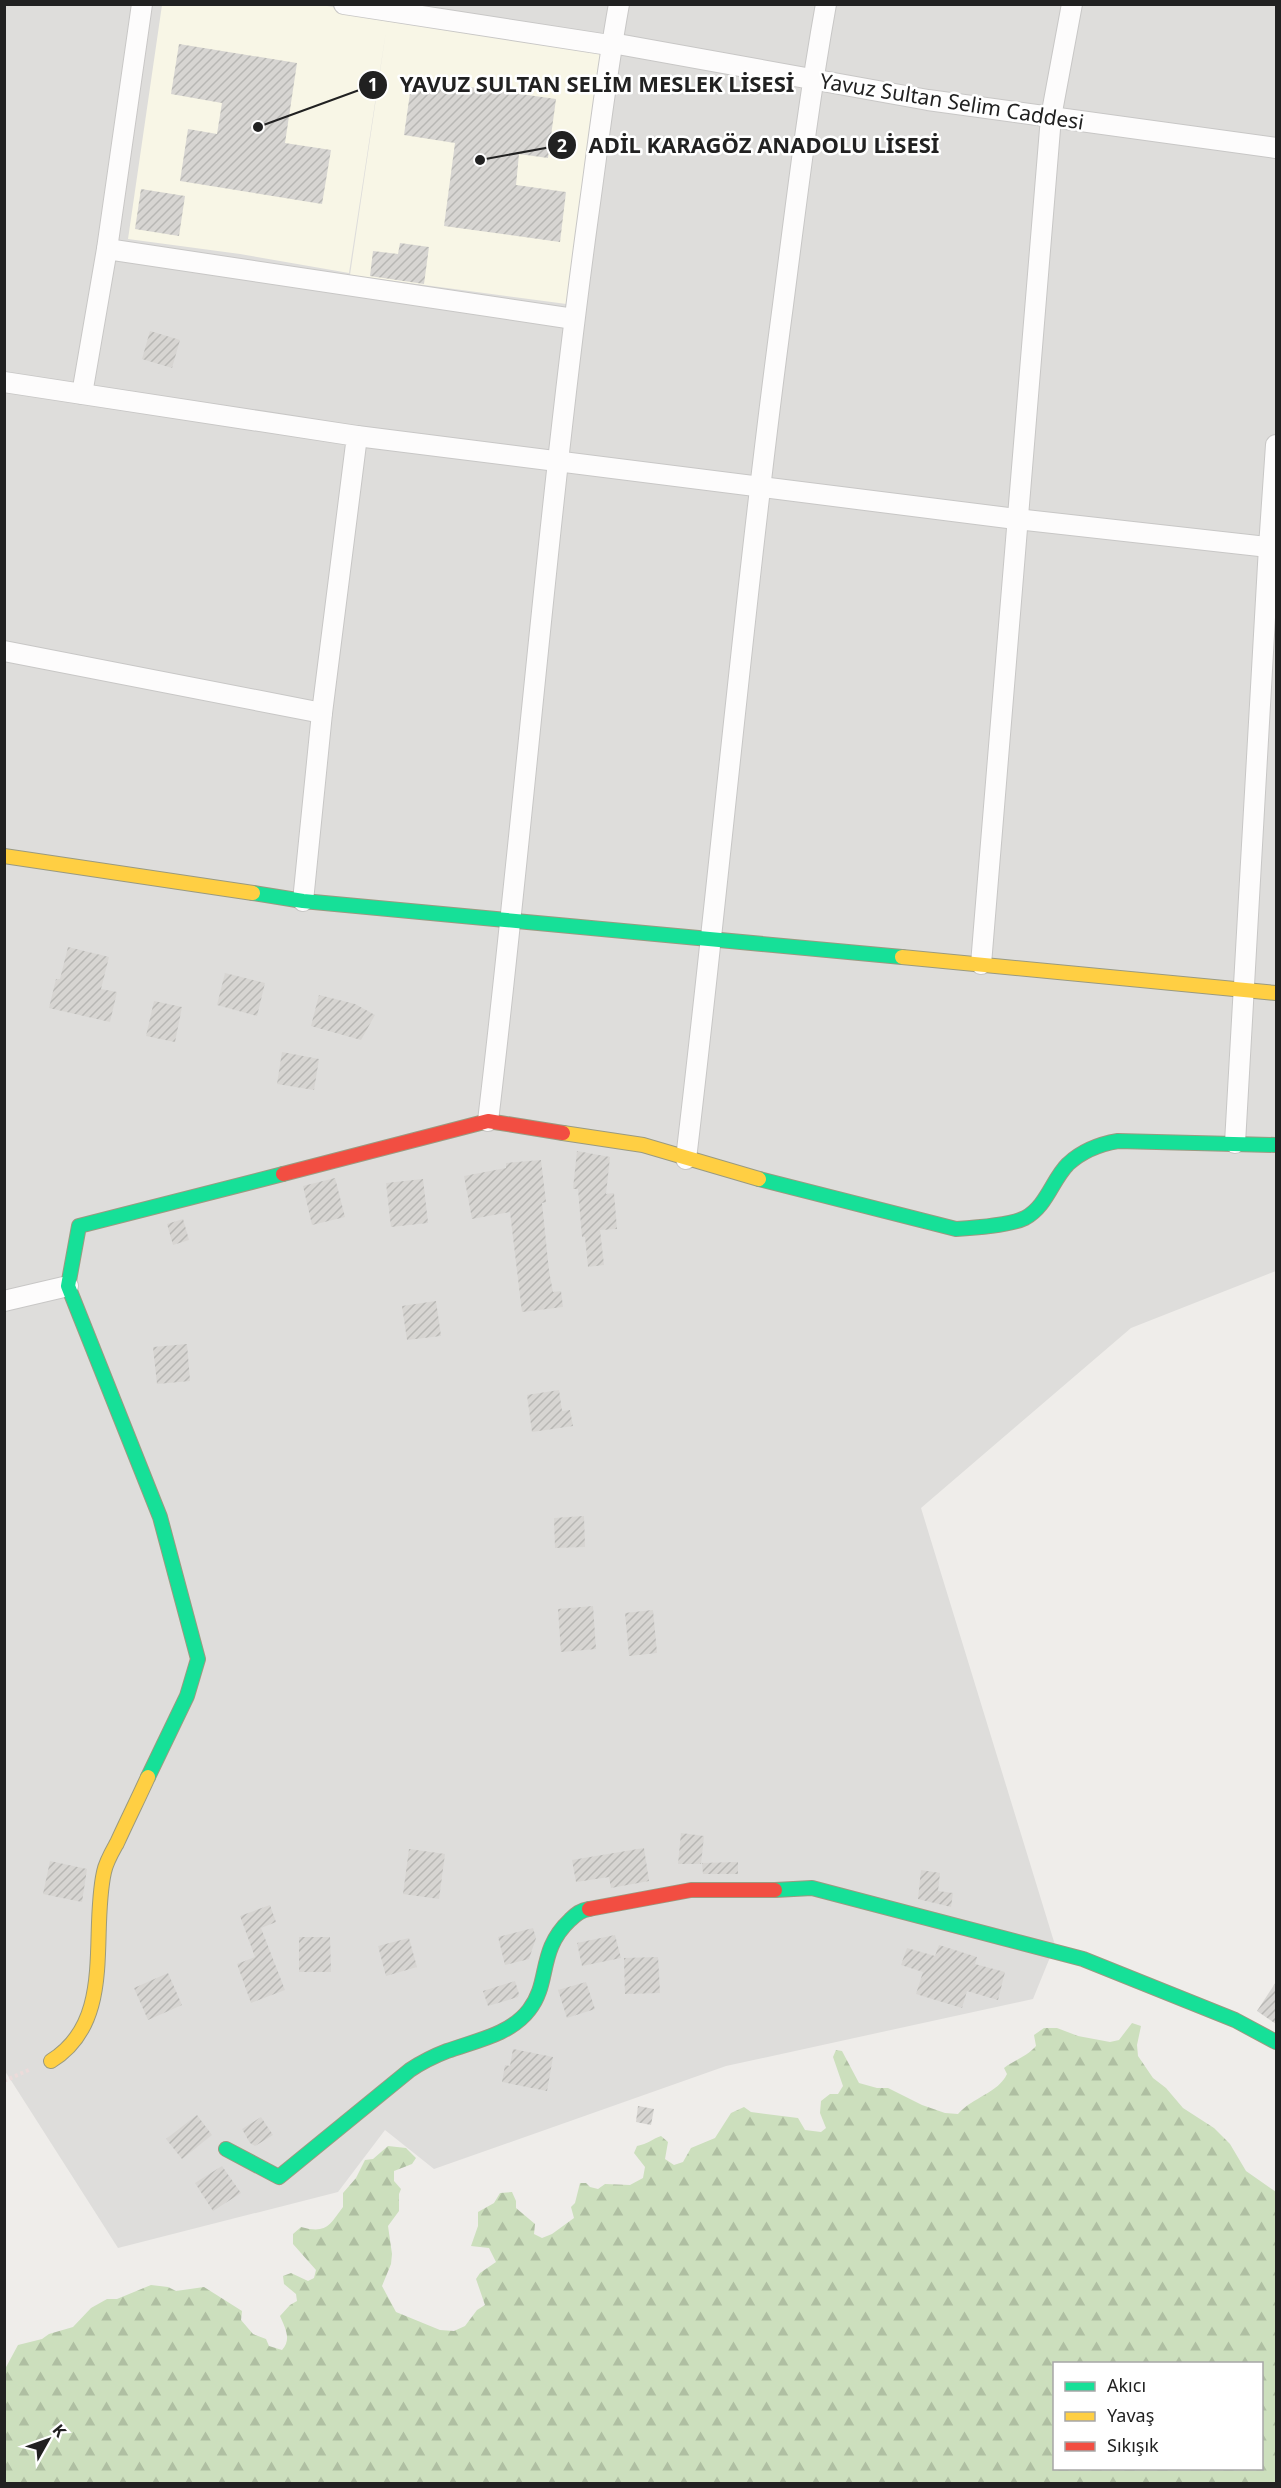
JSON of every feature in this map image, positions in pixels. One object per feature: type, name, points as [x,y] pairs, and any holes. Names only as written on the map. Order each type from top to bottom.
[{"type":"street","points":[[82,394],[107,249],[142,4]]},
{"type":"street","name":"Yavuz Sultan Selim Caddesi","points":[[344,4],[609,45],[612,43],[928,100],[1276,148]]},
{"type":"street","points":[[488,1121],[513,919],[557,461],[574,319],[619,4]]},
{"type":"street","points":[[686,1159],[712,938],[759,487],[812,80],[826,4]]},
{"type":"street","points":[[981,964],[1051,117],[1072,4]]},
{"type":"street","points":[[107,249],[574,319]]},
{"type":"street","points":[[4,382],[357,436],[1016,519],[1273,547]]},
{"type":"street","points":[[303,901],[322,713],[357,436]]},
{"type":"street","points":[[1235,1143],[1242,989],[1273,547],[1276,446]]},
{"type":"street","points":[[4,651],[322,713]]},
{"type":"street","points":[[4,856],[303,901],[513,919],[1276,993]]},
{"type":"street","points":[[51,2061],[64,2053],[84,2028],[96,1992],[99,1900],[104,1869],[187,1696],[198,1659],[160,1517],[68,1286],[80,1226],[488,1121],[643,1144],[731,1172],[956,1229],[976,1228],[1024,1218],[1044,1201],[1068,1164],[1097,1145],[1118,1142],[1276,1145]]},
{"type":"street","points":[[4,1301],[68,1286]]},
{"type":"street","points":[[226,2149],[279,2177],[342,2128],[395,2079],[423,2061],[508,2027],[526,2014],[536,1998],[541,1970],[551,1942],[569,1920],[582,1910],[691,1890],[739,1892],[812,1888],[916,1914],[1083,1959],[1235,2020],[1276,2042]]},
{"type":"shaded area","points":[[5,5],[1276,5],[1276,1271],[1131,1328],[921,1508],[1055,1945],[1033,1999],[726,2066],[434,2169],[385,2130],[338,2192],[118,2248],[5,2071]]},
{"type":"shaded area","points":[[162,5],[320,5],[609,45],[574,305],[350,275],[386,31],[349,273],[240,254],[128,239]]},
{"type":"green space","points":[[1132,2023],[1141,2026],[1137,2045],[1138,2056],[1153,2078],[1166,2088],[1183,2108],[1214,2128],[1230,2144],[1246,2171],[1276,2192],[1276,2483],[5,2483],[5,2369],[18,2345],[73,2327],[91,2308],[107,2299],[117,2299],[151,2285],[168,2287],[176,2291],[204,2287],[242,2311],[241,2320],[253,2334],[266,2339],[269,2346],[282,2350],[287,2338],[280,2316],[297,2301],[296,2294],[284,2284],[283,2276],[291,2273],[308,2281],[314,2278],[316,2270],[293,2244],[293,2234],[301,2227],[316,2230],[330,2224],[343,2207],[343,2193],[356,2178],[365,2160],[373,2159],[388,2146],[406,2148],[416,2158],[412,2164],[394,2171],[394,2181],[401,2189],[399,2211],[388,2226],[391,2264],[382,2286],[396,2312],[440,2330],[454,2331],[465,2326],[477,2310],[485,2305],[476,2279],[480,2273],[496,2262],[489,2248],[471,2246],[478,2226],[478,2212],[494,2203],[500,2193],[512,2192],[516,2208],[535,2224],[534,2234],[542,2238],[552,2234],[574,2218],[571,2207],[575,2203],[580,2183],[586,2183],[598,2189],[605,2184],[630,2185],[643,2178],[645,2167],[634,2153],[637,2146],[661,2136],[668,2142],[665,2159],[674,2165],[683,2162],[691,2148],[715,2138],[731,2113],[744,2107],[751,2112],[798,2118],[805,2130],[821,2132],[826,2128],[820,2113],[821,2101],[830,2094],[838,2094],[843,2086],[833,2057],[836,2050],[842,2051],[859,2083],[877,2088],[888,2088],[922,2105],[945,2113],[958,2114],[998,2086],[1007,2074],[1004,2068],[1036,2046],[1034,2035],[1044,2028],[1057,2028],[1078,2036],[1110,2042],[1119,2040]]},
{"type":"building","points":[[179,44],[297,63],[285,143],[331,150],[322,204],[180,181],[188,129],[217,134],[222,103],[171,94]]},
{"type":"building","points":[[412,79],[556,99],[548,158],[519,154],[516,185],[566,192],[560,242],[444,226],[455,143],[404,135]]},
{"type":"building","points":[[141,189],[185,196],[179,236],[135,229]]},
{"type":"building","points":[[400,243],[429,247],[424,284],[370,276],[373,251],[398,254]]},
{"type":"building","points":[[150,331],[180,340],[172,368],[142,359]]},
{"type":"building","points":[[68,947],[109,957],[101,989],[117,992],[110,1022],[49,1008],[56,979],[60,979]]},
{"type":"building","points":[[225,973],[265,983],[257,1016],[217,1005]]},
{"type":"building","points":[[319,995],[355,1004],[375,1015],[361,1040],[311,1026]]},
{"type":"building","points":[[154,1001],[182,1007],[175,1042],[146,1036]]},
{"type":"building","points":[[282,1052],[319,1059],[314,1090],[277,1084]]},
{"type":"building","points":[[577,1151],[610,1157],[606,1194],[614,1193],[617,1229],[600,1230],[604,1265],[588,1267],[585,1237],[582,1237],[578,1189],[573,1189]]},
{"type":"building","points":[[541,1160],[546,1202],[542,1203],[549,1271],[553,1292],[561,1291],[563,1307],[522,1312],[510,1212],[472,1219],[464,1176],[506,1168],[506,1163]]},
{"type":"building","points":[[335,1178],[345,1217],[312,1225],[303,1186]]},
{"type":"building","points":[[423,1179],[428,1223],[391,1227],[386,1183]]},
{"type":"building","points":[[183,1219],[189,1240],[173,1245],[167,1224]]},
{"type":"building","points":[[436,1301],[441,1336],[407,1340],[402,1306]]},
{"type":"building","points":[[187,1344],[190,1381],[157,1384],[153,1347]]},
{"type":"building","points":[[559,1390],[562,1411],[570,1410],[573,1426],[532,1432],[527,1395]]},
{"type":"building","points":[[584,1516],[585,1547],[555,1548],[554,1518]]},
{"type":"building","points":[[593,1606],[596,1649],[561,1652],[558,1609]]},
{"type":"building","points":[[653,1610],[657,1653],[629,1656],[625,1613]]},
{"type":"building","points":[[681,1833],[704,1836],[701,1864],[678,1864]]},
{"type":"building","points":[[644,1848],[649,1881],[611,1888],[609,1877],[576,1882],[572,1860]]},
{"type":"building","points":[[409,1849],[445,1854],[439,1899],[403,1894]]},
{"type":"building","points":[[50,1861],[87,1869],[82,1902],[43,1894]]},
{"type":"building","points":[[738,1862],[738,1874],[703,1874],[702,1863]]},
{"type":"building","points":[[921,1870],[940,1873],[938,1891],[953,1893],[951,1907],[918,1899]]},
{"type":"building","points":[[270,1905],[276,1922],[261,1928],[285,1990],[251,2003],[237,1964],[255,1957],[240,1916]]},
{"type":"building","points":[[533,1928],[536,1938],[529,1959],[505,1965],[498,1937]]},
{"type":"building","points":[[615,1935],[621,1958],[582,1966],[577,1943]]},
{"type":"building","points":[[299,1937],[330,1937],[331,1972],[299,1972]]},
{"type":"building","points":[[409,1938],[417,1967],[386,1976],[378,1946]]},
{"type":"building","points":[[939,1945],[977,1957],[975,1964],[1005,1972],[998,2000],[967,1991],[962,2008],[916,1994],[923,1972],[901,1965],[907,1948],[935,1956]]},
{"type":"building","points":[[658,1957],[660,1993],[625,1994],[624,1958]]},
{"type":"building","points":[[168,1973],[182,2005],[148,2020],[134,1988]]},
{"type":"building","points":[[515,1981],[518,1997],[488,2006],[483,1991]]},
{"type":"building","points":[[586,1982],[595,2009],[567,2018],[558,1990]]},
{"type":"building","points":[[1276,1982],[1276,2024],[1257,2011]]},
{"type":"building","points":[[513,2049],[553,2057],[547,2091],[502,2082],[505,2065],[510,2066]]},
{"type":"building","points":[[638,2106],[654,2109],[651,2125],[636,2122]]},
{"type":"building","points":[[197,2115],[212,2135],[182,2159],[166,2139]]},
{"type":"building","points":[[261,2117],[273,2135],[255,2146],[250,2143],[242,2129]]},
{"type":"building","points":[[222,2166],[241,2193],[213,2211],[195,2183]]},
{"type":"traffic: fast","points":[[253,893],[303,901],[902,957]]},
{"type":"traffic: fast","points":[[759,1179],[956,1229],[1001,1224],[1025,1218],[1039,1207],[1062,1170],[1073,1159],[1105,1144],[1118,1141],[1276,1145]]},
{"type":"traffic: fast","points":[[148,1777],[187,1696],[198,1659],[160,1517],[68,1286],[79,1226],[283,1174]]},
{"type":"traffic: fast","points":[[775,1890],[812,1888],[1083,1959],[1235,2020],[1276,2042]]},
{"type":"traffic: fast","points":[[226,2149],[279,2177],[410,2070],[437,2055],[512,2026],[521,2019],[536,1999],[548,1955],[560,1932],[577,1914],[589,1909]]},
{"type":"traffic: slow","points":[[4,856],[253,893]]},
{"type":"traffic: slow","points":[[902,957],[1276,993]]},
{"type":"traffic: slow","points":[[563,1133],[643,1145],[759,1179]]},
{"type":"traffic: slow","points":[[51,2061],[71,2044],[85,2023],[93,2000],[97,1975],[100,1897],[105,1868],[148,1777]]},
{"type":"traffic: jam","points":[[283,1174],[488,1121],[563,1133]]},
{"type":"traffic: jam","points":[[589,1909],[691,1890],[775,1890]]},
{"type":"place","name":"YAVUZ SULTAN SELİM MESLEK LİSESİ","points":[[258,127]]},
{"type":"place","name":"ADİL KARAGÖZ ANADOLU LİSESİ","points":[[480,160]]}]
